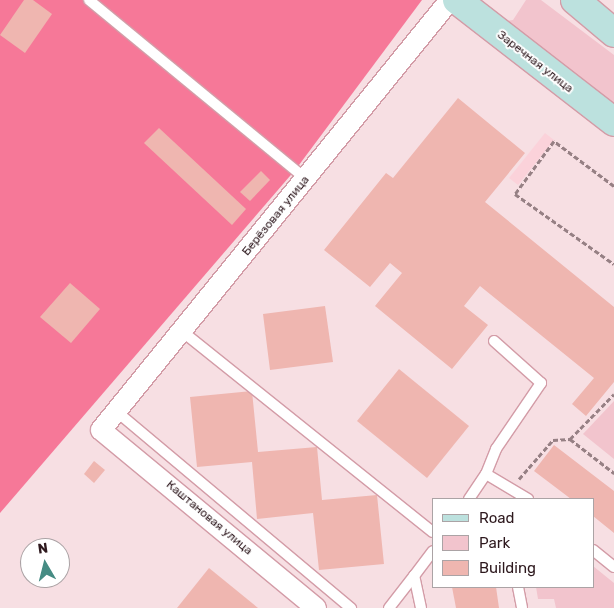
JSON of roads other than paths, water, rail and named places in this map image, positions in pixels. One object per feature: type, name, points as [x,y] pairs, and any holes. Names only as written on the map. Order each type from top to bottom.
[{"type":"street","name":"Берёзовая улица","points":[[101,430],[183,332],[450,0]]},
{"type":"street","name":"Заречная улица","points":[[457,0],[614,122]]},
{"type":"street","points":[[575,0],[614,33]]},
{"type":"street","name":"Каштановая улица","points":[[101,430],[316,608]]},
{"type":"lane","points":[[89,0],[305,178]]},
{"type":"lane","points":[[183,332],[432,531]]},
{"type":"lane","points":[[469,498],[486,474],[496,449],[541,383],[494,341]]},
{"type":"lane","points":[[116,411],[351,608]]},
{"type":"lane","points":[[486,474],[513,487],[527,498]]},
{"type":"lane","points":[[594,551],[614,567]]},
{"type":"lane","points":[[389,608],[432,552]]},
{"type":"lane","points":[[414,576],[421,608]]},
{"type":"lane","points":[[518,588],[522,608]]}]
